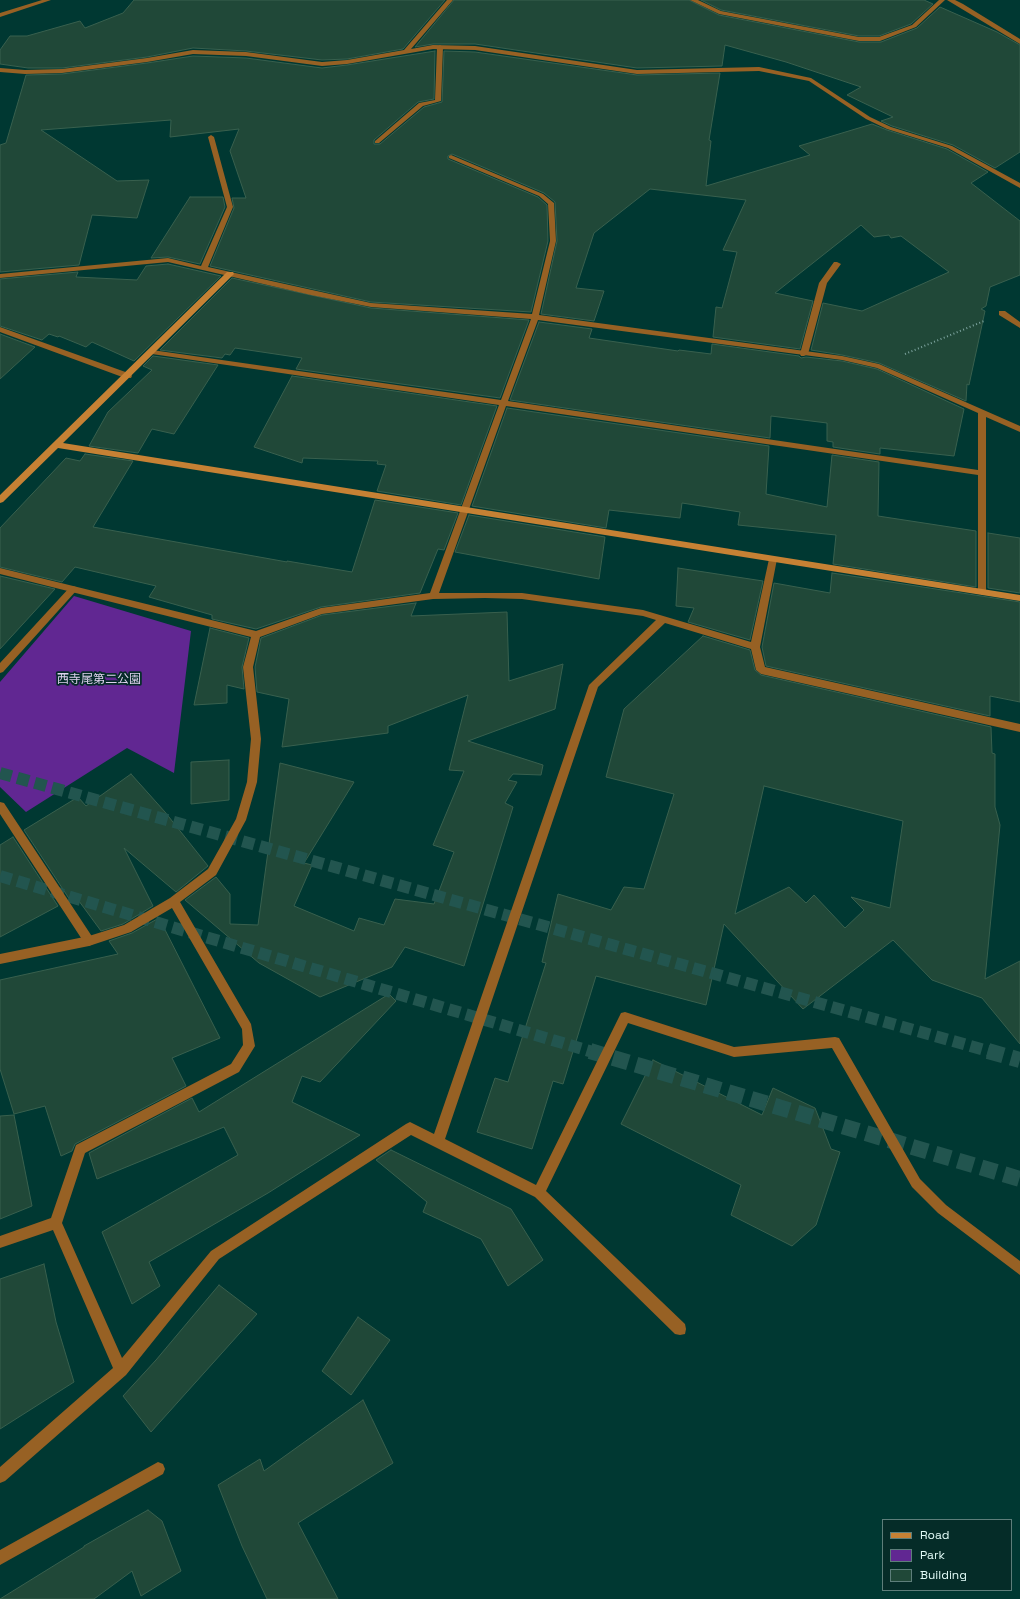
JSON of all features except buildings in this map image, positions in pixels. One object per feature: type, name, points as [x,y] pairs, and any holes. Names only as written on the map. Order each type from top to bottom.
[{"type":"street","points":[[0,15],[48,0]]},
{"type":"street","points":[[407,50],[450,0]]},
{"type":"street","points":[[693,0],[719,12],[859,40],[880,39],[914,26],[942,0]]},
{"type":"street","points":[[950,0],[961,5],[1020,42]]},
{"type":"street","points":[[377,142],[421,104],[438,102],[440,47]]},
{"type":"street","points":[[0,70],[25,72],[62,71],[147,60],[193,52],[246,54],[322,64],[347,62],[407,50],[440,47],[475,48],[637,72],[759,69],[811,80],[868,118],[889,128],[950,147],[1020,186]]},
{"type":"street","points":[[204,268],[230,207],[211,137]]},
{"type":"street","points":[[433,596],[535,317],[553,241],[550,203],[541,195],[451,157]]},
{"type":"street","points":[[0,276],[168,260],[371,305],[535,317],[842,358],[879,366],[1020,429]]},
{"type":"street","points":[[804,354],[823,283],[837,264]]},
{"type":"street","points":[[2,496],[58,445],[230,274]]},
{"type":"street","points":[[1002,313],[1020,326]]},
{"type":"street","points":[[0,329],[128,376]]},
{"type":"street","points":[[152,352],[982,473]]},
{"type":"street","points":[[982,412],[982,592]]},
{"type":"street","points":[[58,445],[1020,598]]},
{"type":"street","points":[[773,559],[755,647],[761,670],[1020,728]]},
{"type":"street","points":[[0,571],[256,635],[320,611],[433,596],[522,596],[643,613],[755,647]]},
{"type":"street","points":[[0,669],[73,589]]},
{"type":"street","points":[[438,1141],[594,685],[663,619]]},
{"type":"street","points":[[0,959],[89,941],[127,929],[174,901],[212,872],[241,820],[252,782],[256,739],[248,668],[256,635]]},
{"type":"street","points":[[0,806],[89,941]]},
{"type":"street","points":[[121,1370],[56,1222],[80,1149],[235,1068],[249,1046],[247,1028],[174,901]]},
{"type":"street","points":[[539,1193],[625,1017],[734,1052],[835,1042],[916,1183],[942,1209],[1020,1268]]},
{"type":"street","points":[[0,1476],[121,1370],[215,1255],[410,1128],[539,1193],[680,1329]]},
{"type":"street","points":[[0,1242],[56,1222]]},
{"type":"street","points":[[0,1558],[158,1469]]},
{"type":"path","points":[[911,352],[1002,313]]},
{"type":"green space","name":"西寺尾第二公園","points":[[74,596],[191,631],[174,773],[127,748],[26,812],[0,787],[0,682]]},
{"type":"tunnel","points":[[0,773],[992,1052]]},
{"type":"tunnel","points":[[0,876],[593,1052]]},
{"type":"tunnel","points":[[590,1051],[1020,1179]]},
{"type":"tunnel","points":[[988,1051],[1020,1060]]}]
